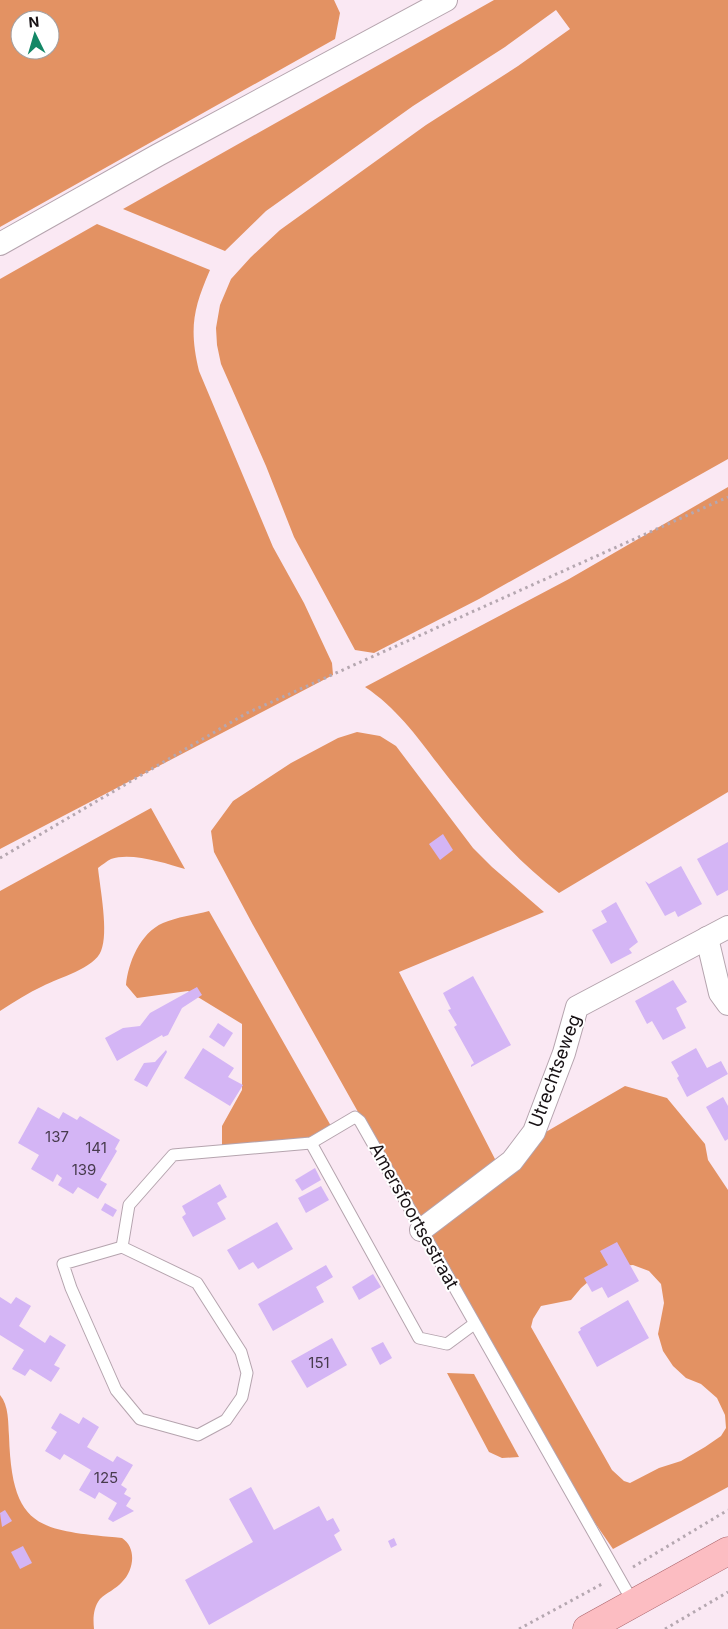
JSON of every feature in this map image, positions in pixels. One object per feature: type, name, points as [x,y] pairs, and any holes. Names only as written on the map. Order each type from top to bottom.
[{"type":"main road","points":[[587,1629],[728,1551]]},
{"type":"street","points":[[0,244],[158,155],[446,0]]},
{"type":"street","name":"Utrechtseweg","points":[[422,1230],[512,1161],[534,1132],[564,1053],[577,1007],[728,927]]},
{"type":"street","points":[[707,938],[720,993],[728,1004]]},
{"type":"lane","name":"Amersfoortsestraat","points":[[122,1246],[129,1205],[173,1155],[311,1143],[355,1117],[360,1121],[634,1604]]},
{"type":"lane","points":[[311,1143],[419,1338],[447,1344],[474,1324]]},
{"type":"lane","points":[[122,1246],[197,1283],[241,1352],[247,1373],[242,1397],[226,1420],[198,1435],[140,1419],[116,1390],[71,1288],[64,1264],[122,1246]]},
{"type":"path","points":[[0,858],[247,713],[728,497]]},
{"type":"path","points":[[519,1629],[618,1576],[728,1510]]},
{"type":"path","points":[[665,1629],[728,1592]]},
{"type":"shaded area","points":[[0,0],[334,0],[340,13],[335,39],[0,227]]},
{"type":"shaded area","points":[[494,0],[728,0],[728,459],[479,599],[374,653],[355,650],[294,537],[266,466],[221,364],[216,328],[220,305],[231,279],[280,230],[426,125],[518,66],[570,29],[556,10],[505,47],[413,106],[266,211],[225,251],[123,209]]},
{"type":"shaded area","points":[[97,224],[210,270],[196,308],[194,319],[194,343],[199,371],[273,547],[304,603],[332,663],[333,675],[0,849],[0,279]]},
{"type":"shaded area","points":[[728,487],[728,792],[559,893],[511,850],[468,802],[406,724],[387,704],[365,687],[569,579]]},
{"type":"shaded area","points":[[357,732],[380,736],[396,746],[473,848],[544,912],[399,972],[496,1161],[625,1086],[667,1098],[705,1144],[708,1160],[728,1190],[728,1487],[613,1549],[593,1520],[435,1249],[214,852],[211,831],[233,801],[291,763],[338,738]],"holes":[[[633,1265],[649,1271],[661,1284],[664,1303],[658,1334],[663,1351],[673,1366],[686,1378],[701,1384],[717,1398],[725,1415],[726,1428],[721,1436],[681,1461],[659,1468],[630,1483],[624,1481],[612,1470],[531,1327],[533,1319],[541,1306],[571,1300],[596,1275],[620,1266]]]},
{"type":"shaded area","points":[[151,808],[185,869],[148,859],[128,857],[111,859],[98,868],[104,933],[101,951],[97,957],[92,963],[37,989],[0,1011],[0,891]]},
{"type":"shaded area","points":[[209,911],[331,1126],[313,1136],[284,1147],[222,1155],[222,1126],[242,1090],[242,1024],[188,991],[137,998],[126,985],[129,967],[137,949],[148,934],[168,921]]},
{"type":"shaded area","points":[[447,1373],[474,1374],[519,1457],[502,1458],[489,1452]]},
{"type":"shaded area","points":[[0,1395],[8,1414],[11,1467],[16,1490],[24,1507],[35,1519],[50,1527],[69,1532],[122,1538],[130,1547],[132,1559],[129,1571],[120,1584],[98,1602],[94,1614],[94,1629],[0,1629]]},
{"type":"building","points":[[443,834],[453,850],[440,860],[429,844]]},
{"type":"building","points":[[728,842],[728,890],[717,896],[697,859]]},
{"type":"building","points":[[681,866],[702,904],[678,917],[675,911],[665,916],[645,881],[649,884]]},
{"type":"building","points":[[616,902],[638,942],[629,949],[632,953],[611,964],[592,930],[607,922],[601,911]]},
{"type":"building","points":[[473,976],[511,1045],[471,1067],[474,1063],[454,1027],[457,1025],[448,1010],[451,1009],[443,993]]},
{"type":"building","points":[[673,980],[687,1002],[676,1008],[686,1028],[663,1040],[652,1021],[647,1024],[635,1001]]},
{"type":"building","points":[[197,987],[202,995],[182,1008],[168,1035],[163,1037],[162,1035],[117,1061],[105,1038],[123,1028],[140,1026],[150,1013]]},
{"type":"building","points":[[218,1023],[233,1033],[224,1047],[209,1037]]},
{"type":"building","points":[[203,1048],[234,1068],[228,1077],[243,1085],[230,1106],[184,1078]]},
{"type":"building","points":[[696,1048],[707,1068],[721,1061],[728,1074],[687,1097],[671,1062]]},
{"type":"building","points":[[166,1050],[167,1052],[147,1087],[134,1080],[144,1063],[155,1062]]},
{"type":"building","points":[[723,1097],[728,1106],[728,1139],[725,1141],[706,1107]]},
{"type":"building","points":[[38,1107],[59,1119],[63,1112],[77,1120],[80,1116],[120,1140],[115,1149],[117,1151],[100,1180],[107,1184],[98,1199],[78,1187],[73,1194],[58,1185],[62,1178],[57,1174],[53,1182],[31,1169],[39,1155],[18,1143]]},
{"type":"building","points":[[315,1168],[321,1180],[302,1191],[295,1180]]},
{"type":"building","points":[[220,1184],[227,1197],[217,1203],[226,1219],[193,1237],[182,1217],[186,1214],[182,1206]]},
{"type":"building","points":[[321,1186],[329,1200],[306,1213],[298,1198]]},
{"type":"building","points":[[105,1203],[117,1210],[113,1217],[101,1210]]},
{"type":"building","points":[[277,1222],[293,1249],[258,1269],[253,1262],[239,1270],[227,1250]]},
{"type":"building","points":[[617,1242],[639,1281],[608,1298],[602,1287],[592,1292],[584,1278],[608,1265],[600,1251]]},
{"type":"building","points":[[326,1265],[333,1277],[316,1287],[324,1302],[273,1331],[258,1304]]},
{"type":"building","points":[[373,1274],[381,1287],[359,1300],[352,1287]]},
{"type":"building","points":[[0,1297],[11,1304],[16,1297],[31,1306],[19,1326],[45,1343],[50,1335],[66,1345],[54,1365],[60,1368],[51,1382],[30,1369],[25,1376],[12,1369],[24,1350],[0,1335]]},
{"type":"building","points":[[628,1300],[649,1338],[597,1367],[578,1332],[581,1330],[580,1328]]},
{"type":"building","points":[[332,1338],[347,1365],[307,1388],[291,1361]]},
{"type":"building","points":[[383,1342],[392,1358],[380,1365],[371,1348]]},
{"type":"building","points":[[60,1413],[79,1424],[83,1417],[99,1427],[87,1447],[113,1462],[117,1456],[133,1465],[121,1485],[127,1489],[124,1494],[131,1498],[126,1506],[134,1511],[113,1522],[108,1519],[117,1503],[99,1492],[95,1499],[79,1490],[91,1470],[64,1454],[60,1460],[45,1451],[57,1432],[51,1428]]},
{"type":"building","points":[[251,1487],[274,1530],[319,1506],[327,1521],[333,1518],[340,1531],[334,1535],[342,1550],[209,1625],[185,1580],[253,1542],[229,1499]]},
{"type":"building","points":[[5,1510],[12,1521],[2,1527],[0,1513]]},
{"type":"building","points":[[394,1538],[397,1545],[391,1548],[388,1541]]},
{"type":"building","points":[[23,1546],[32,1563],[20,1569],[11,1552]]}]
